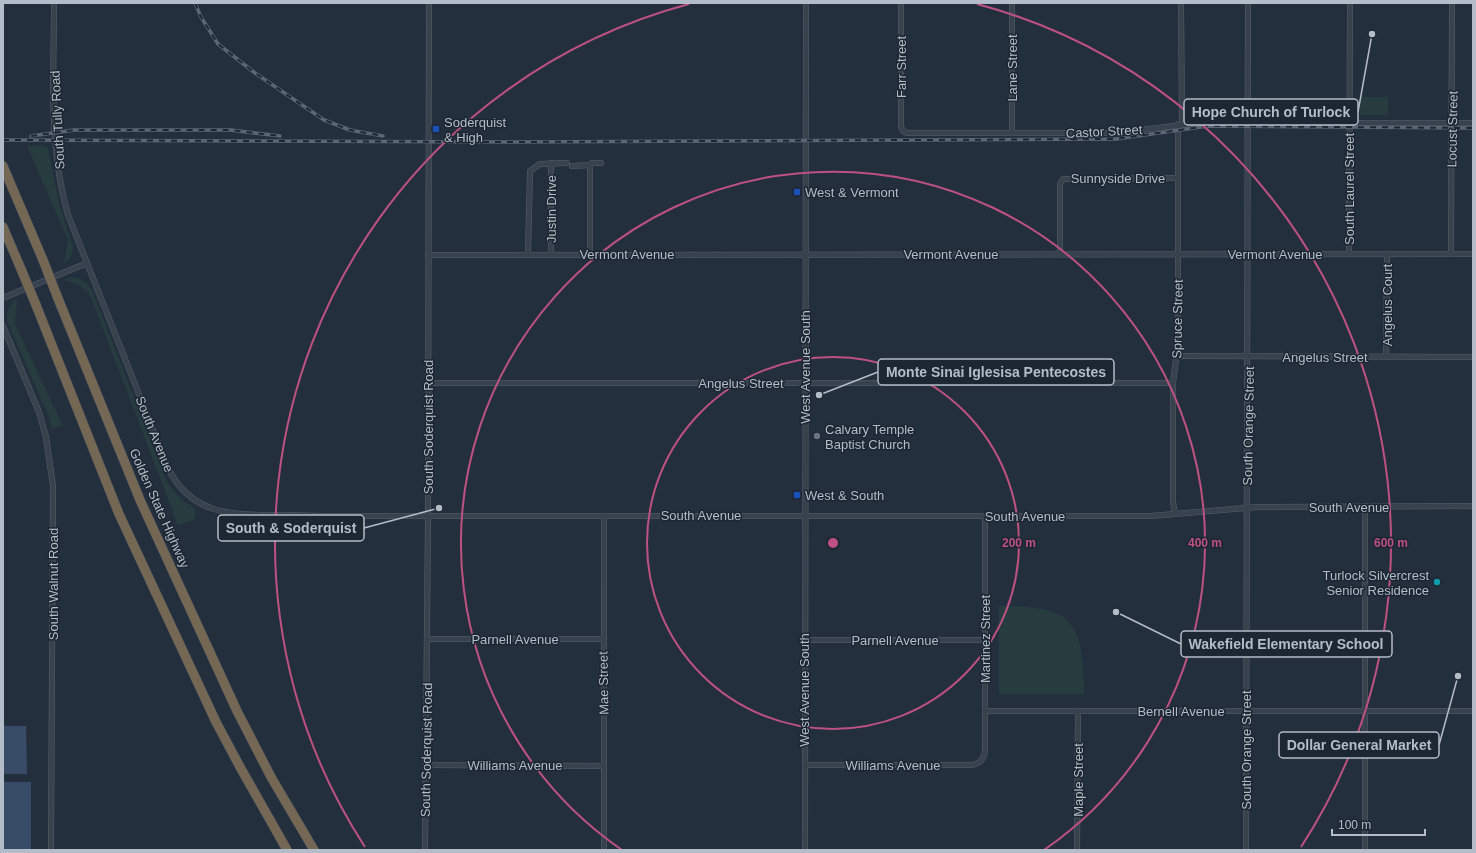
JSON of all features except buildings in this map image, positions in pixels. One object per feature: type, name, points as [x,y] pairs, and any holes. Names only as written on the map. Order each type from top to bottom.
[{"type":"highway","name":"Golden State Highway","points":[[3,166],[140,500],[237,711],[271,777],[314,850]]},
{"type":"highway","points":[[3,227],[36,305],[122,522],[216,722],[287,850]]},
{"type":"street","name":"South Tully Road","points":[[54,3],[54,132],[57,161],[68,215],[87,263]]},
{"type":"street","name":"South Soderquist Road","points":[[425,850],[428,516],[429,3]]},
{"type":"street","name":"West Avenue South","points":[[805,850],[804,515],[806,3]]},
{"type":"street","name":"Farr Street","points":[[902,3],[901,127],[903,131]]},
{"type":"street","name":"Lane Street","points":[[1012,3],[1012,133]]},
{"type":"street","name":"Spruce Street","points":[[1175,514],[1173,502],[1173,383],[1177,356],[1181,3]]},
{"type":"street","name":"South Orange Street","points":[[1246,850],[1248,3]]},
{"type":"street","name":"South Laurel Street","points":[[1349,254],[1350,3]]},
{"type":"street","name":"Locust Street","points":[[1451,254],[1452,3]]},
{"type":"street","name":"Castor Street","points":[[903,131],[907,133],[1118,133],[1180,124],[1473,123]]},
{"type":"street","points":[[528,254],[529,173],[538,164],[551,163],[590,166],[592,163],[601,163]]},
{"type":"street","name":"Justin Drive","points":[[551,163],[551,254]]},
{"type":"street","points":[[590,166],[590,254]]},
{"type":"street","name":"Sunnyside Drive","points":[[1060,254],[1061,180],[1065,178],[1178,178]]},
{"type":"street","name":"Angelus Court","points":[[1386,356],[1387,254]]},
{"type":"street","name":"Vermont Avenue","points":[[428,255],[1473,254]]},
{"type":"street","points":[[3,298],[87,263]]},
{"type":"street","name":"South Avenue","points":[[87,263],[165,462],[175,480],[191,497],[214,510],[235,514],[428,516],[1151,516],[1247,508],[1473,506]]},
{"type":"street","name":"South Walnut Road","points":[[3,326],[40,412],[46,437],[53,486],[51,850]]},
{"type":"street","name":"Angelus Street","points":[[1177,356],[1473,357]]},
{"type":"street","name":"Angelus Street","points":[[428,383],[1173,383]]},
{"type":"street","points":[[1365,506],[1365,850]]},
{"type":"street","name":"Mae Street","points":[[604,516],[602,639],[604,850]]},
{"type":"street","name":"Martinez Street","points":[[981,761],[985,751],[985,516]]},
{"type":"street","name":"Parnell Avenue","points":[[427,639],[602,639]]},
{"type":"street","name":"Parnell Avenue","points":[[804,640],[985,640]]},
{"type":"street","name":"Bernell Avenue","points":[[985,711],[1473,711]]},
{"type":"street","name":"Maple Street","points":[[1077,850],[1078,711]]},
{"type":"street","name":"Williams Avenue","points":[[805,765],[971,765],[981,761]]},
{"type":"street","name":"Williams Avenue","points":[[426,764],[603,766]]},
{"type":"green space","points":[[1360,97],[1388,97],[1388,115],[1360,115]]},
{"type":"green space","points":[[27,146],[45,146],[48,148],[59,203],[73,247],[71,257],[64,264],[68,240]]},
{"type":"green space","points":[[70,277],[83,281],[88,284],[92,290],[168,484],[182,500],[196,509],[194,520],[178,525],[90,295],[78,284],[63,280]]},
{"type":"green space","points":[[17,298],[15,324],[63,426],[52,429],[49,417],[9,326],[7,314],[11,304]]},
{"type":"green space","points":[[999,606],[1044,609],[1059,614],[1069,623],[1076,634],[1081,650],[1084,694],[999,694]]},
{"type":"water","points":[[3,726],[26,726],[27,774],[3,774]]},
{"type":"water","points":[[3,782],[31,782],[31,850],[3,850]]},
{"type":"railway","points":[[195,3],[201,17],[218,44],[255,73],[324,120],[350,130],[383,136]]},
{"type":"railway","points":[[3,140],[513,142],[1116,139],[1208,126],[1473,128]]},
{"type":"railway","points":[[31,136],[74,130],[230,130],[280,136]]},
{"type":"place","name":"Hope Church of Turlock","points":[[1372,34]]},
{"type":"place","name":"Soderquist & High","points":[[436,129]]},
{"type":"place","name":"West & Vermont","points":[[797,192]]},
{"type":"place","name":"Monte Sinai Iglesisa Pentecostes","points":[[819,395]]},
{"type":"place","name":"Calvary Temple Baptist Church","points":[[817,436]]},
{"type":"place","name":"West & South","points":[[797,495]]},
{"type":"place","name":"South & Soderquist","points":[[439,508]]},
{"type":"place","name":"Turlock Silvercrest Senior Residence","points":[[1437,582]]},
{"type":"place","name":"Wakefield Elementary School","points":[[1116,612]]},
{"type":"place","name":"Dollar General Market","points":[[1458,676]]}]
